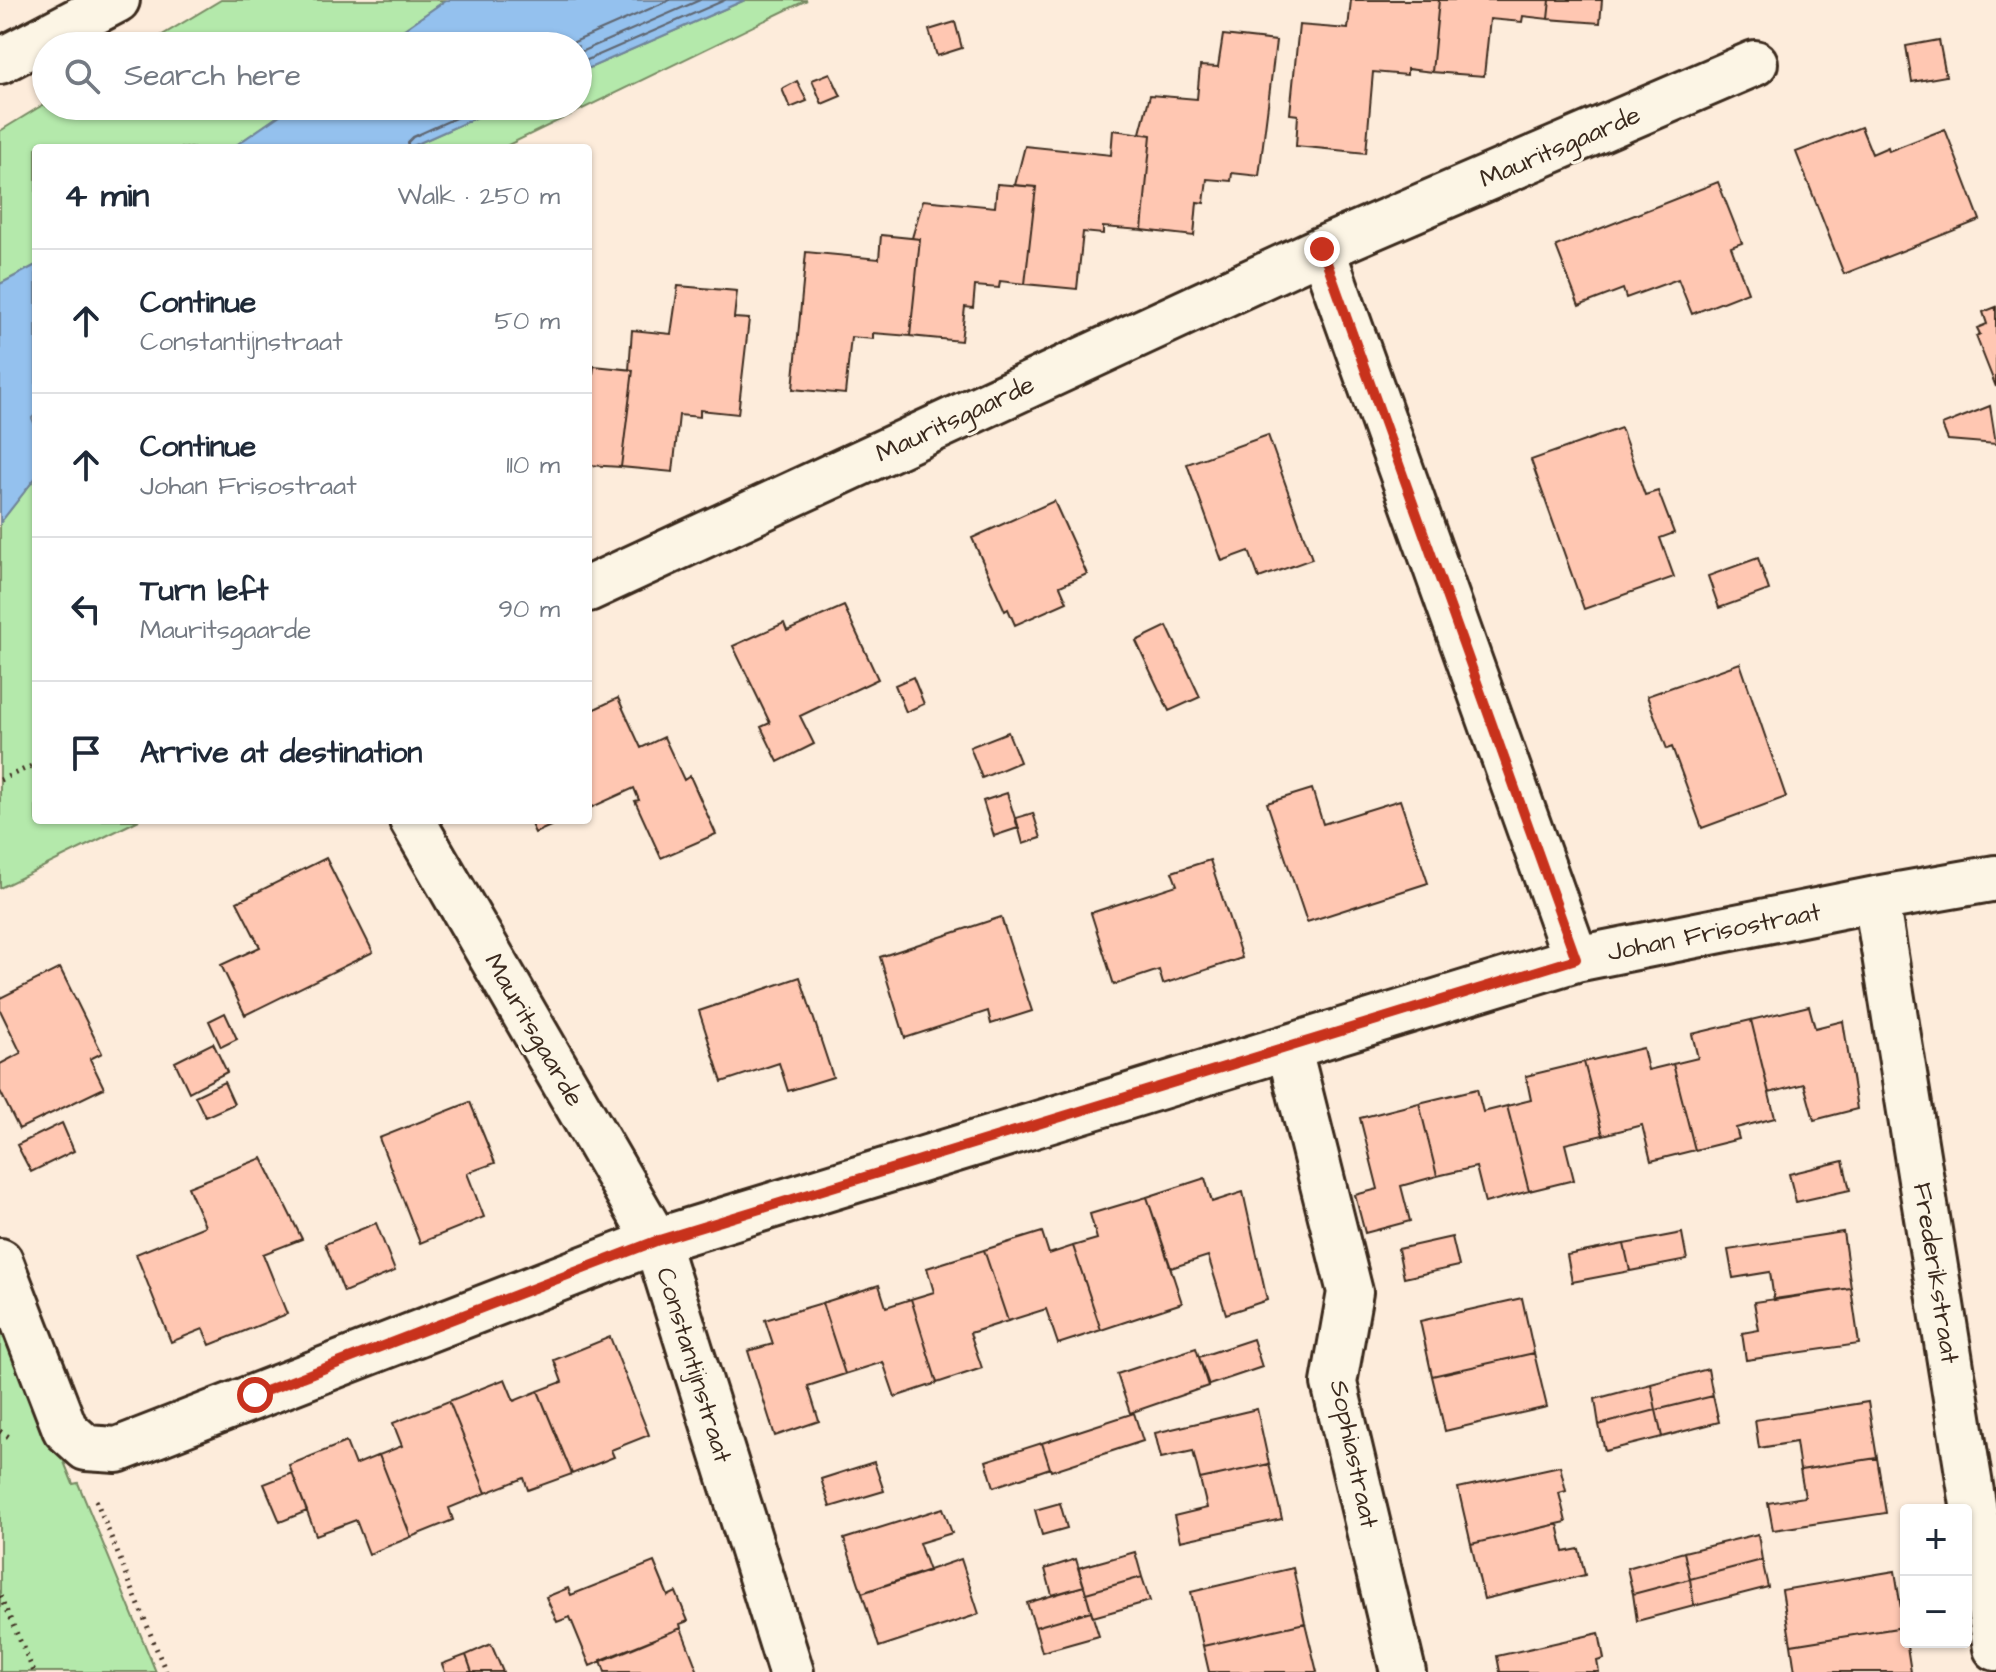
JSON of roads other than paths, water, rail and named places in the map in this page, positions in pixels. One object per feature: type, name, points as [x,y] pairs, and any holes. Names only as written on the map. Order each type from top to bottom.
[{"type":"street","points":[[56,32],[117,0]]},
{"type":"street","points":[[0,61],[32,44]]},
{"type":"street","name":"Mauritsgaarde","points":[[592,587],[1322,249],[1755,63]]},
{"type":"street","points":[[1322,249],[1576,959]]},
{"type":"street","name":"Mauritsgaarde","points":[[414,824],[656,1241]]},
{"type":"street","name":"Johan Frisostraat","points":[[656,1241],[1576,959],[1996,878]]},
{"type":"street","name":"Frederikstraat","points":[[1876,899],[1996,1648]]},
{"type":"street","name":"Sophiastraat","points":[[1289,1049],[1350,1292],[1334,1383],[1403,1672]]},
{"type":"street","name":"Constantijnstraat","points":[[0,1261],[65,1429],[86,1448],[117,1450],[656,1241],[791,1672]]},
{"type":"water","points":[[446,0],[745,0],[592,67],[592,32],[400,32]]},
{"type":"water","points":[[273,120],[471,120],[417,144],[238,144]]},
{"type":"water","points":[[32,267],[32,482],[0,523],[0,284]]}]
